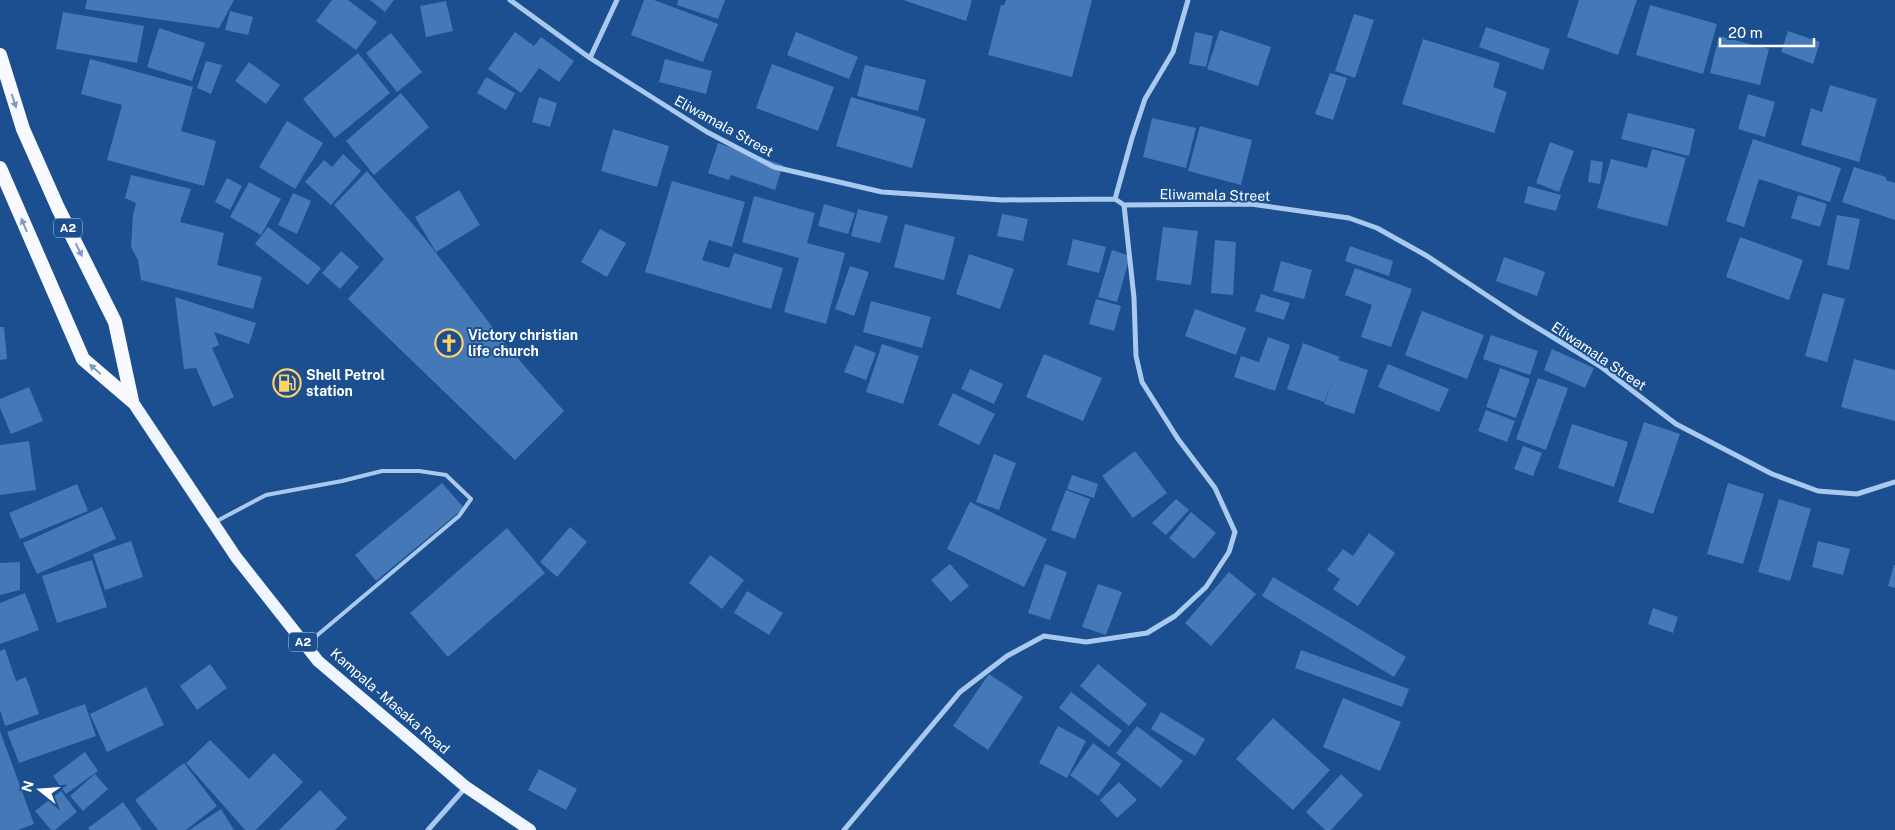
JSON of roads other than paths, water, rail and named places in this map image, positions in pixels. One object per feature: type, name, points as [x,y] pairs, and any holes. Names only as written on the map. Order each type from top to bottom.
[{"type":"highway","name":"Kampala - Masaka Road","points":[[0,55],[27,138],[58,208],[115,322],[132,401]]},
{"type":"highway","name":"Kampala - Masaka Road","points":[[0,168],[83,359],[132,401]]},
{"type":"main road","name":"Kampala - Masaka Road","points":[[132,401],[236,557],[318,661],[466,787],[530,830]]},
{"type":"street","name":"Eliwamala Street","points":[[510,0],[590,58],[706,132],[774,166],[882,192],[1002,200],[1115,199]]},
{"type":"street","points":[[590,58],[617,0]]},
{"type":"street","points":[[844,830],[960,692],[1007,656],[1044,636],[1086,642],[1147,633],[1175,616],[1206,588],[1229,552],[1236,532],[1214,488],[1178,439],[1142,382],[1136,356],[1134,298],[1124,205],[1115,199],[1132,138],[1146,99],[1173,52],[1188,0]]},
{"type":"street","name":"Eliwamala Street","points":[[1124,205],[1250,204],[1349,218],[1377,228],[1427,256],[1518,316],[1600,366],[1676,424],[1772,474],[1818,491],[1857,494],[1895,482]]},
{"type":"street","points":[[428,830],[466,787]]},
{"type":"lane","points":[[213,523],[266,495],[342,481],[382,471],[419,471],[446,475],[471,499],[459,516],[306,645]]},
{"type":"place","name":"Victory christian life church","points":[[449,343]]},
{"type":"place","name":"Shell Petrol station","points":[[287,383]]}]
